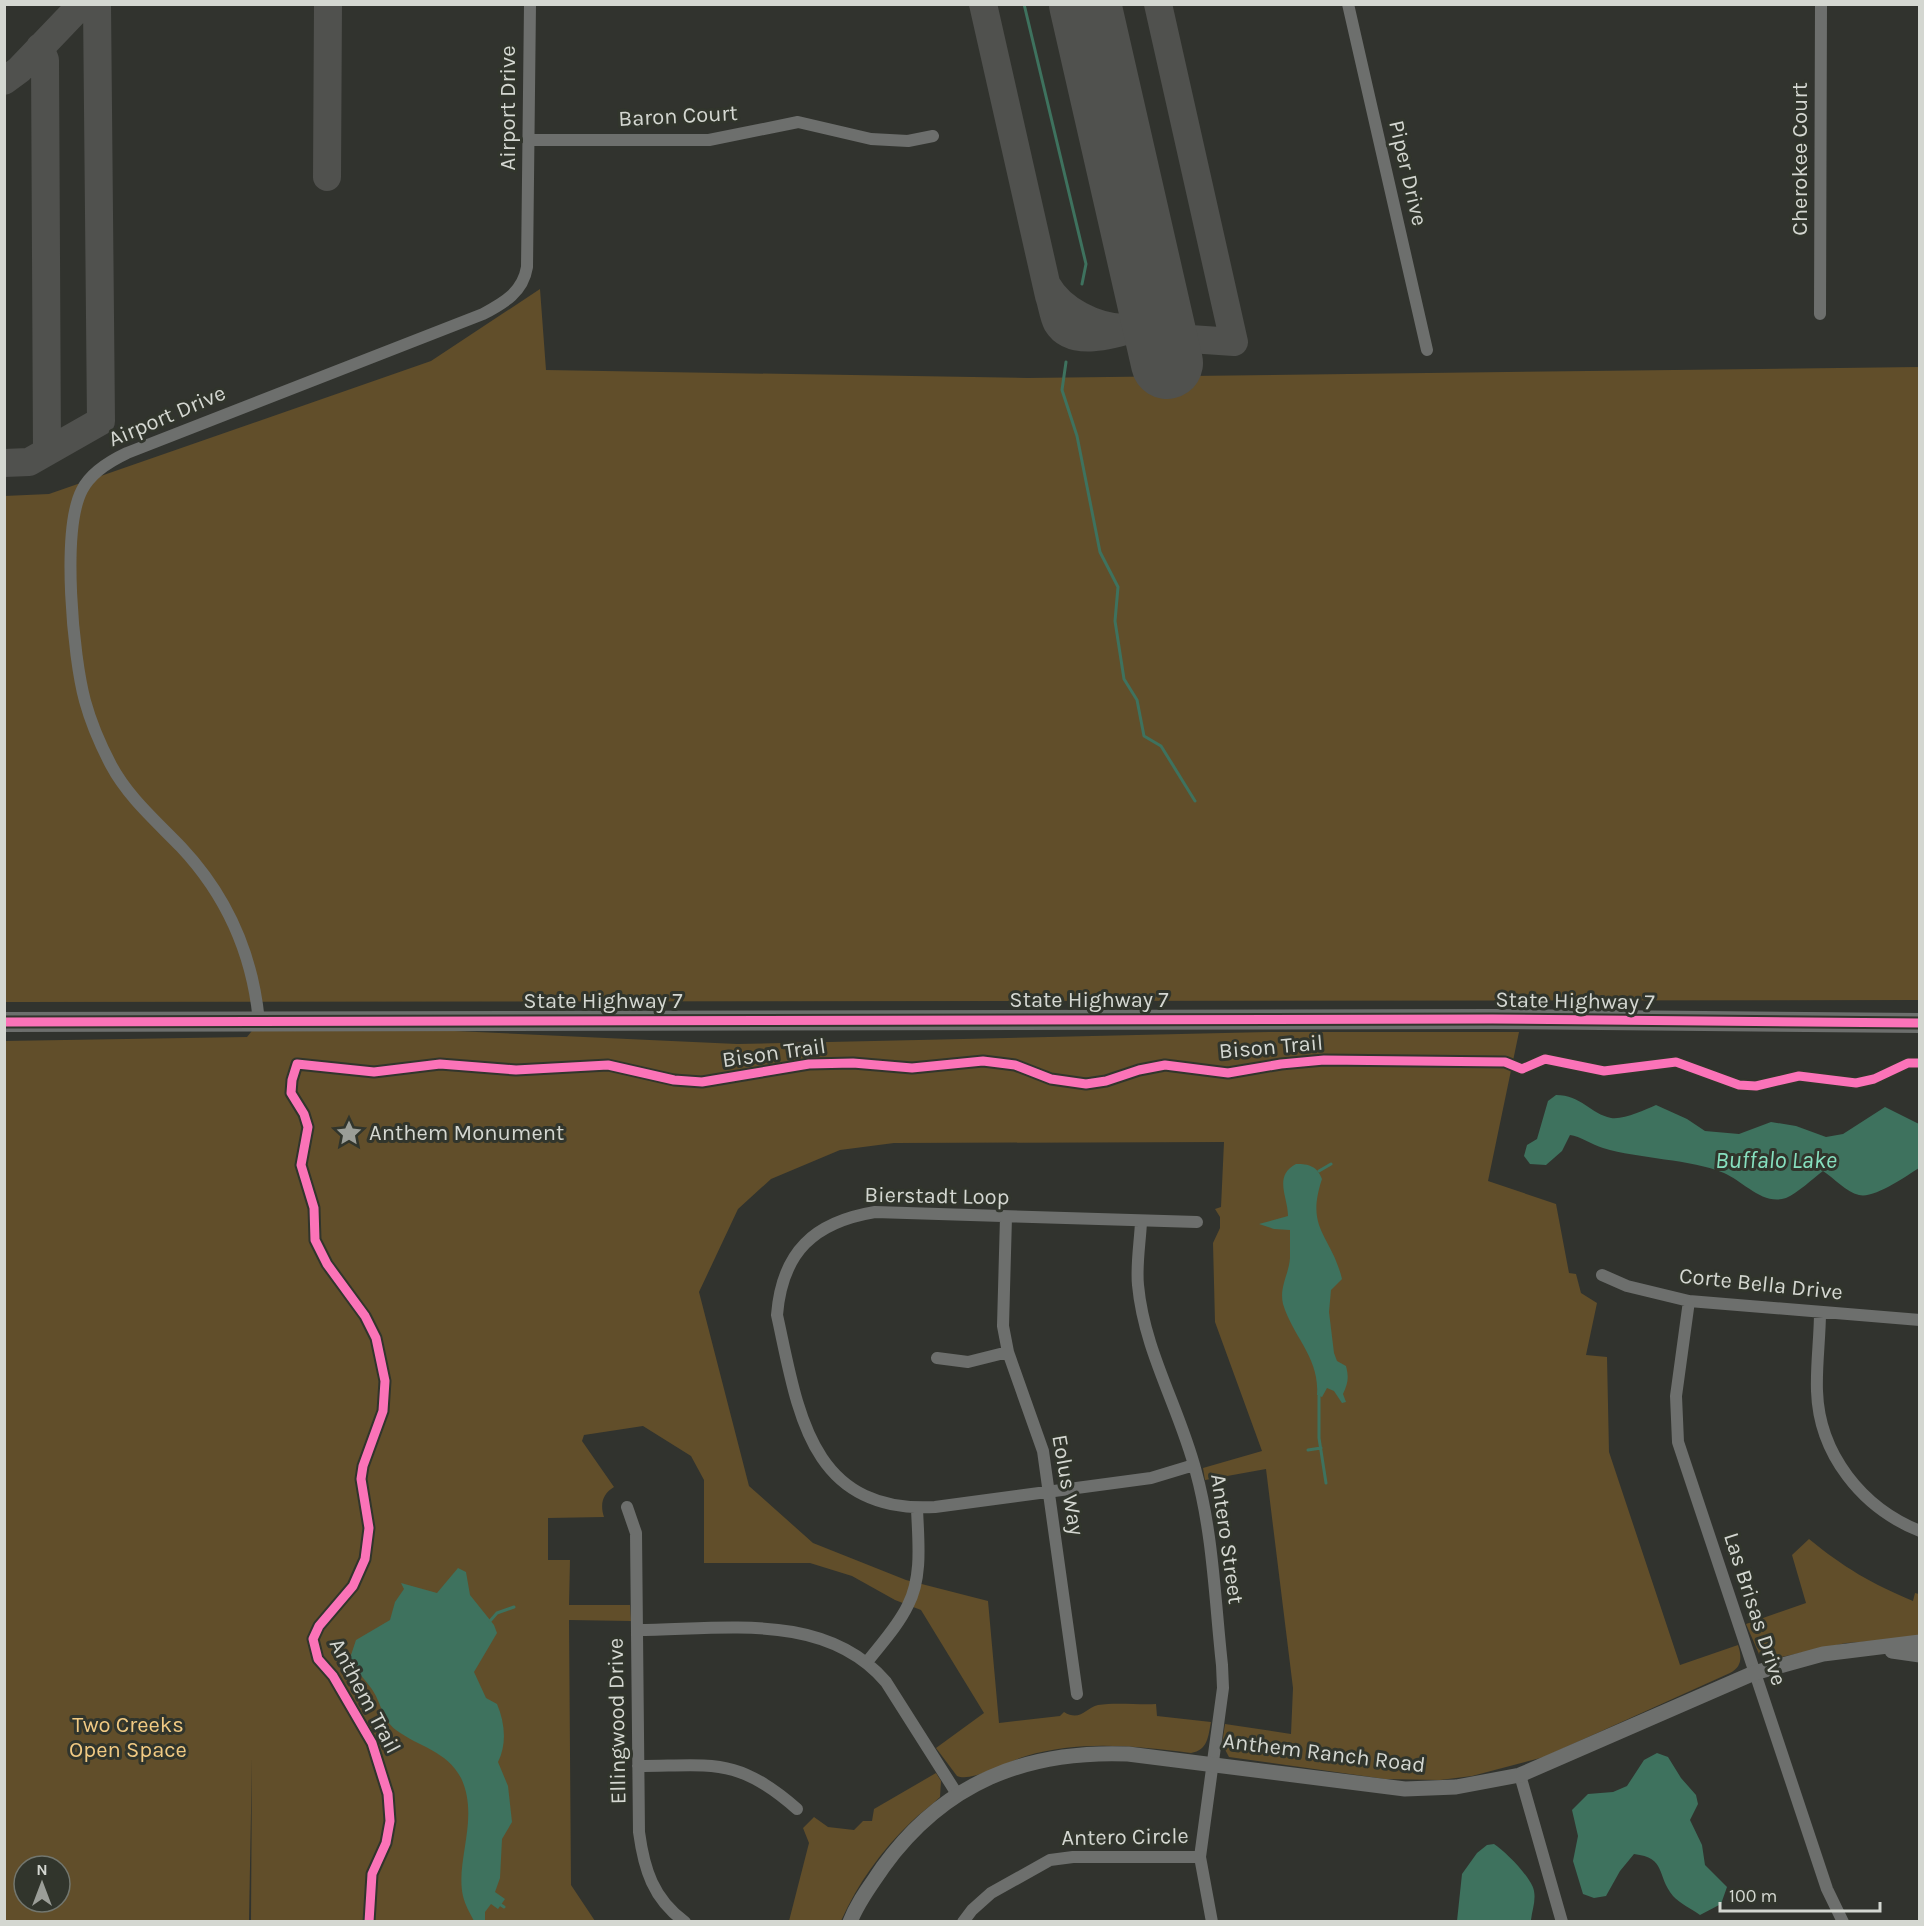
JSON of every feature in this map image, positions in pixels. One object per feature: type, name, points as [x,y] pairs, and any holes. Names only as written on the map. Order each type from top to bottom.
[{"type":"main road","name":"State Highway 7","points":[[4,1022],[1492,1019],[1920,1023]]},
{"type":"street","name":"Airport Drive","points":[[259,1022],[251,969],[223,903],[198,866],[149,816],[123,784],[111,766],[91,721],[80,680],[74,609],[71,553],[75,511],[82,490],[98,471],[127,453],[483,314],[514,296],[522,284],[527,267],[530,4]]},
{"type":"street","name":"Piper Drive","points":[[1348,4],[1427,350]]},
{"type":"street","name":"Cherokee Court","points":[[1820,314],[1821,4]]},
{"type":"street","name":"Baron Court","points":[[528,140],[709,140],[798,122],[871,139],[908,141],[933,136]]},
{"type":"street","name":"Bierstadt Loop","points":[[1194,1464],[1151,1478],[1050,1492],[917,1508],[880,1502],[855,1490],[826,1466],[816,1451],[801,1415],[777,1315],[778,1295],[795,1253],[822,1228],[846,1217],[875,1212],[1197,1222]]},
{"type":"street","name":"Eolus Way","points":[[1006,1217],[1003,1326],[1008,1352],[1043,1451],[1077,1694]]},
{"type":"street","name":"Antero Street","points":[[1141,1222],[1137,1283],[1141,1307],[1148,1336],[1194,1464],[1203,1504],[1223,1688],[1213,1762]]},
{"type":"street","name":"Corte Bella Drive","points":[[1602,1275],[1627,1286],[1689,1300],[1920,1320]]},
{"type":"street","name":"Las Brisas Drive","points":[[1689,1300],[1676,1396],[1678,1442],[1827,1889],[1843,1922]]},
{"type":"street","points":[[1820,1312],[1817,1390],[1821,1420],[1832,1450],[1843,1470],[1866,1499],[1898,1522],[1920,1531]]},
{"type":"street","points":[[937,1358],[968,1362],[1008,1352]]},
{"type":"street","name":"Ellingwood Drive","points":[[627,1507],[636,1533],[639,1832],[643,1859],[659,1899],[685,1922]]},
{"type":"street","points":[[867,1662],[902,1616],[914,1592],[917,1571],[917,1508]]},
{"type":"street","points":[[637,1630],[776,1629],[796,1631],[832,1642],[867,1662],[886,1682],[957,1794]]},
{"type":"street","name":"Anthem Ranch Road","points":[[850,1922],[857,1904],[892,1856],[924,1820],[957,1794],[1009,1768],[1041,1759],[1091,1752],[1213,1762],[1405,1789],[1456,1788],[1520,1775],[1754,1673],[1823,1654],[1920,1642]]},
{"type":"street","name":"Anthem Ranch Road","points":[[1874,1648],[1920,1655]]},
{"type":"street","name":"Antero Circle","points":[[1212,1922],[1207,1905],[1200,1857],[1213,1762]]},
{"type":"street","points":[[638,1766],[734,1768],[767,1784],[797,1809]]},
{"type":"street","points":[[1520,1775],[1562,1922]]},
{"type":"street","name":"Antero Circle","points":[[963,1922],[972,1910],[991,1893],[1050,1860],[1073,1857],[1200,1857]]},
{"type":"green space","points":[[540,289],[546,370],[1027,378],[1919,367],[1919,1000],[5,1002],[4,496],[49,494],[431,361]]},
{"type":"green space","name":"Two Creeks Open Space","points":[[259,1022],[737,1044],[1268,1032],[1519,1032],[1488,1181],[1556,1204],[1569,1273],[1576,1274],[1581,1293],[1597,1303],[1586,1355],[1607,1357],[1609,1452],[1680,1665],[1738,1645],[1739,1665],[1730,1673],[1544,1757],[1472,1776],[1440,1780],[1385,1779],[1229,1757],[1222,1744],[1225,1724],[1291,1734],[1293,1688],[1266,1469],[1205,1480],[1203,1468],[1262,1451],[1215,1322],[1213,1243],[1220,1228],[1220,1217],[1215,1209],[1221,1207],[1224,1142],[894,1143],[840,1150],[771,1179],[738,1209],[699,1292],[749,1486],[813,1543],[906,1580],[988,1601],[999,1723],[1060,1716],[1064,1712],[1074,1716],[1105,1704],[1156,1704],[1157,1716],[1211,1722],[1206,1742],[1201,1749],[1191,1753],[1108,1746],[1067,1748],[1026,1756],[971,1777],[957,1776],[936,1748],[984,1713],[921,1610],[895,1600],[852,1576],[810,1563],[704,1563],[704,1480],[691,1456],[643,1426],[584,1435],[582,1441],[614,1487],[603,1500],[604,1517],[548,1518],[548,1560],[570,1560],[569,1605],[630,1605],[631,1621],[569,1620],[571,1885],[595,1921],[251,1921],[252,1758],[249,1921],[5,1921],[4,1041],[247,1037]]},
{"type":"green space","points":[[1809,1539],[1858,1574],[1884,1588],[1913,1601],[1915,1593],[1919,1594],[1919,1638],[1846,1643],[1772,1659],[1759,1654],[1746,1624],[1806,1603],[1792,1555]]},
{"type":"green space","points":[[936,1773],[941,1781],[940,1797],[911,1822],[880,1856],[855,1894],[841,1921],[789,1921],[809,1843],[803,1828],[814,1817],[828,1827],[854,1830],[863,1821],[872,1821],[874,1809]]},
{"type":"water","name":"Buffalo Lake","points":[[1556,1095],[1572,1098],[1597,1113],[1611,1118],[1628,1116],[1656,1105],[1687,1119],[1705,1131],[1739,1134],[1771,1122],[1796,1126],[1826,1137],[1843,1134],[1885,1107],[1919,1124],[1919,1168],[1890,1186],[1865,1195],[1849,1191],[1823,1171],[1795,1193],[1778,1200],[1761,1196],[1724,1173],[1711,1168],[1617,1152],[1570,1135],[1562,1151],[1546,1165],[1530,1164],[1524,1156],[1527,1145],[1537,1139],[1548,1101]]},
{"type":"water","points":[[1296,1164],[1312,1167],[1318,1171],[1322,1179],[1316,1210],[1318,1221],[1342,1279],[1331,1290],[1329,1312],[1334,1353],[1337,1361],[1346,1366],[1348,1374],[1343,1394],[1346,1402],[1342,1403],[1334,1391],[1327,1388],[1322,1397],[1317,1395],[1317,1382],[1310,1359],[1283,1304],[1282,1292],[1290,1258],[1290,1230],[1274,1229],[1259,1224],[1288,1216],[1283,1181],[1289,1169]]},
{"type":"water","points":[[458,1568],[466,1572],[470,1595],[494,1625],[497,1633],[474,1672],[486,1698],[497,1704],[502,1719],[504,1741],[498,1762],[508,1786],[512,1822],[502,1839],[500,1878],[495,1892],[505,1899],[498,1909],[491,1904],[485,1912],[485,1921],[474,1921],[463,1896],[461,1883],[468,1808],[461,1778],[440,1755],[391,1726],[374,1693],[350,1658],[356,1640],[390,1620],[395,1602],[404,1589],[401,1583],[437,1593]]},
{"type":"water","points":[[1657,1753],[1668,1757],[1681,1778],[1696,1795],[1698,1804],[1690,1820],[1702,1845],[1705,1865],[1727,1887],[1721,1904],[1700,1915],[1673,1896],[1660,1869],[1652,1859],[1634,1854],[1620,1871],[1606,1896],[1594,1898],[1583,1894],[1573,1861],[1578,1836],[1572,1810],[1588,1794],[1613,1792],[1627,1786],[1644,1760]]},
{"type":"water","points":[[1494,1844],[1517,1865],[1532,1886],[1535,1898],[1531,1920],[1457,1921],[1462,1874],[1477,1853],[1487,1845]]},
{"type":"waterway","points":[[1024,4],[1086,264],[1082,284]]},
{"type":"waterway","points":[[1066,362],[1062,390],[1077,436],[1100,552],[1118,587],[1115,621],[1124,679],[1137,700],[1144,736],[1161,746],[1195,801]]},
{"type":"waterway","points":[[1319,1171],[1331,1164]]},
{"type":"waterway","points":[[1319,1396],[1319,1438],[1326,1483]]},
{"type":"waterway","points":[[1308,1450],[1321,1448]]},
{"type":"waterway","points":[[490,1621],[497,1613],[514,1607]]},
{"type":"taxiway","points":[[4,81],[19,70],[82,4]]},
{"type":"taxiway","points":[[4,463],[29,462],[101,421],[97,4]]},
{"type":"taxiway","points":[[327,177],[328,4]]},
{"type":"taxiway","points":[[983,4],[1057,323],[1065,332],[1090,337],[1119,333],[1157,322]]},
{"type":"taxiway","points":[[1158,4],[1234,342],[1161,337]]},
{"type":"taxiway","points":[[40,47],[45,60],[47,452]]},
{"type":"taxiway","points":[[1047,285],[1061,302],[1080,316],[1091,321],[1124,328]]},
{"type":"runway","points":[[1085,4],[1167,363]]},
{"type":"cycle path","name":"Bison Trail","points":[[4,1022],[1492,1019],[1920,1023]]},
{"type":"cycle path","name":"Bison Trail","points":[[369,1922],[372,1874],[386,1843],[390,1821],[388,1794],[372,1743],[333,1676],[318,1659],[313,1639],[319,1626],[353,1586],[365,1559],[369,1528],[361,1479],[363,1466],[383,1411],[385,1381],[376,1338],[365,1316],[327,1264],[315,1240],[314,1208],[301,1165],[308,1127],[304,1114],[291,1093],[297,1064],[374,1072],[440,1064],[516,1070],[608,1065],[674,1080],[702,1082],[809,1064],[853,1063],[912,1068],[983,1061],[1015,1065],[1051,1079],[1086,1084],[1165,1065],[1228,1073],[1281,1064],[1324,1060],[1505,1062],[1522,1069],[1545,1059],[1604,1071],[1676,1062],[1739,1085],[1756,1086],[1799,1076],[1856,1083],[1874,1079],[1908,1063],[1920,1063]]},
{"type":"place","name":"Anthem Monument","points":[[349,1133]]}]
